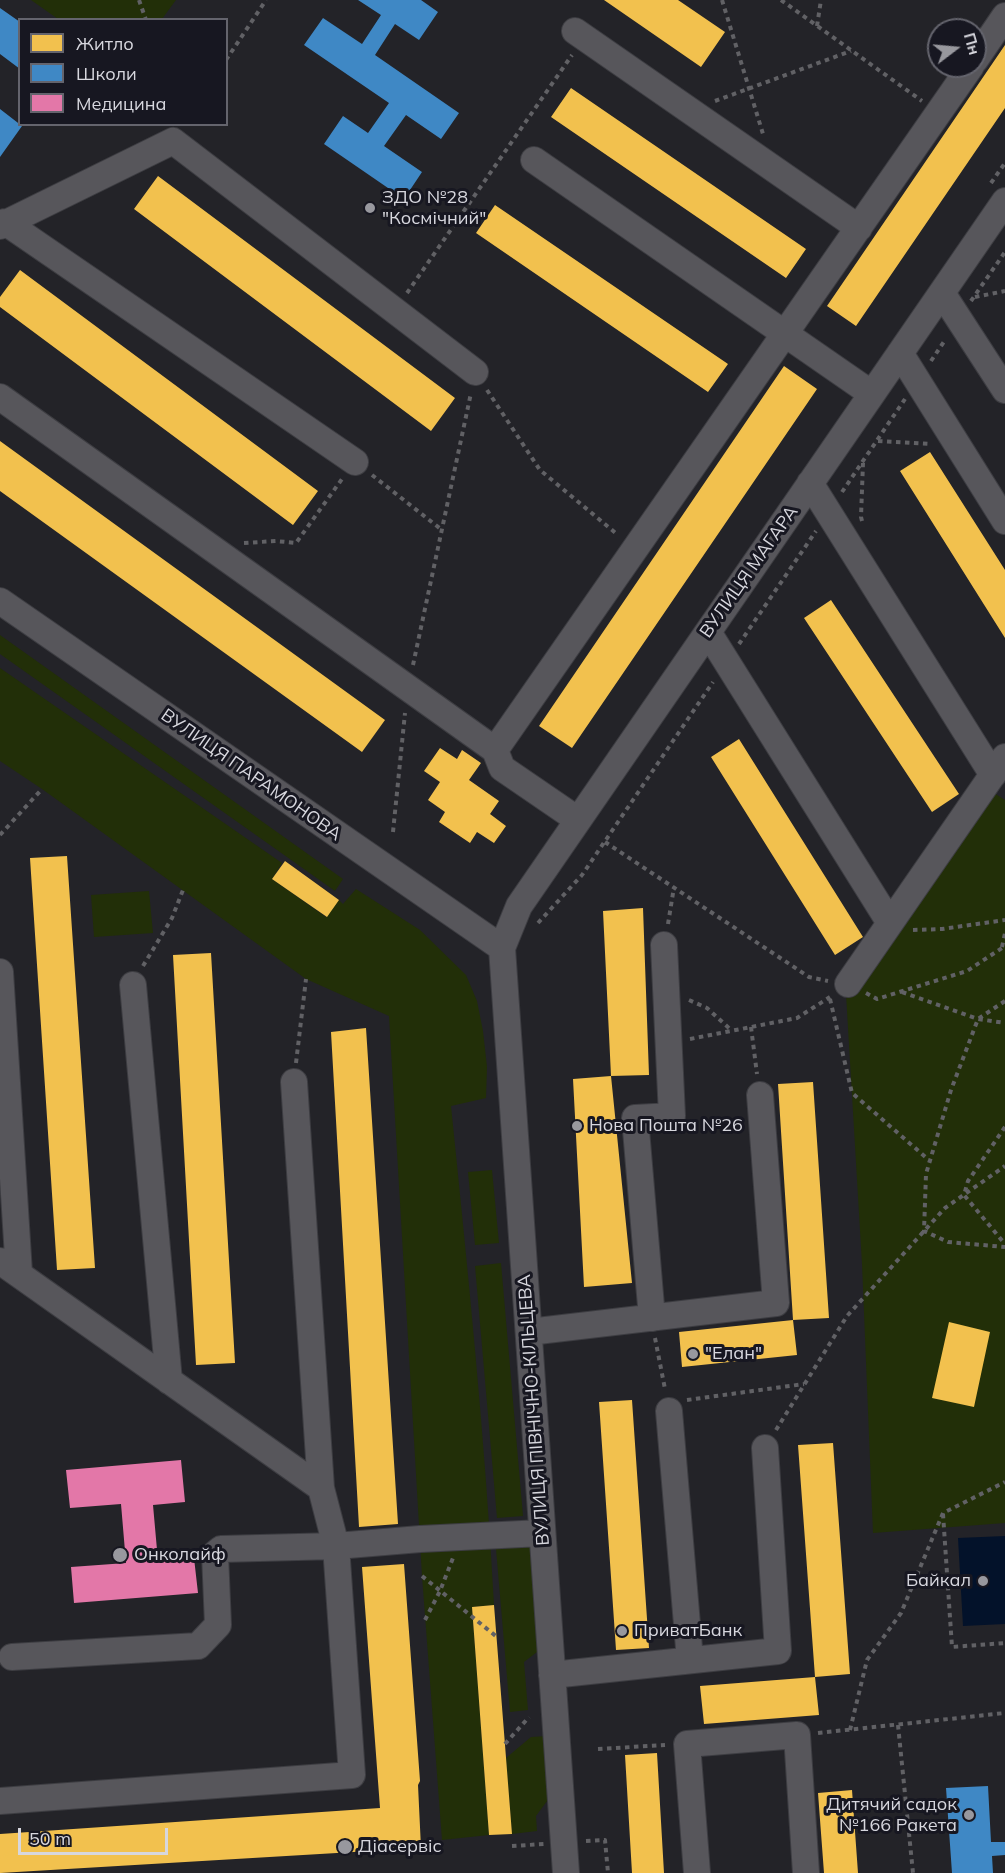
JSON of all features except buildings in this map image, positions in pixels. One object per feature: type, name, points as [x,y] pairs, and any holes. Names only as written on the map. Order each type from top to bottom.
[{"type":"street","points":[[987,42],[1005,16]]},
{"type":"street","points":[[580,34],[859,228]]},
{"type":"street","points":[[495,750],[963,78]]},
{"type":"street","points":[[2,224],[173,141],[475,372]]},
{"type":"street","points":[[534,160],[872,394]]},
{"type":"street","name":"ВУЛИЦЯ МАГАРА","points":[[502,948],[519,906],[1005,201]]},
{"type":"street","points":[[2,224],[355,462]]},
{"type":"street","points":[[942,292],[1005,390]]},
{"type":"street","points":[[900,353],[1005,521]]},
{"type":"street","points":[[0,397],[495,750],[502,768],[578,820]]},
{"type":"street","points":[[810,483],[999,766],[890,923],[838,990]]},
{"type":"street","name":"ВУЛИЦЯ ПАРАМОНОВА","points":[[0,601],[502,948]]},
{"type":"street","points":[[708,632],[890,923]]},
{"type":"street","points":[[651,1318],[635,1118],[672,1116],[664,945]]},
{"type":"street","name":"ВУЛИЦЯ ПІВНІЧНО-КІЛЬЦЕВА","points":[[502,948],[566,1873]]},
{"type":"street","points":[[0,972],[10,1267],[321,1488]]},
{"type":"street","points":[[133,985],[169,1381]]},
{"type":"street","points":[[0,1801],[352,1775],[336,1546],[321,1488],[294,1082]]},
{"type":"street","points":[[529,1332],[776,1303],[760,1095]]},
{"type":"street","points":[[668,1407],[690,1660]]},
{"type":"street","points":[[552,1675],[778,1651],[765,1448]]},
{"type":"street","points":[[12,1657],[198,1646],[218,1625],[215,1554],[221,1549],[336,1546],[461,1536],[542,1533]]},
{"type":"street","points":[[697,1873],[687,1744],[797,1735],[806,1873]]},
{"type":"path","points":[[139,0],[145,18]]},
{"type":"path","points":[[228,57],[266,0]]},
{"type":"path","points":[[722,0],[774,169]]},
{"type":"path","points":[[781,0],[939,113]]},
{"type":"path","points":[[818,26],[821,0]]},
{"type":"path","points":[[394,310],[580,34]]},
{"type":"path","points":[[689,110],[852,51]]},
{"type":"path","points":[[533,928],[582,875],[1005,252]]},
{"type":"path","points":[[974,298],[1005,291]]},
{"type":"path","points":[[393,832],[408,688],[475,372]]},
{"type":"path","points":[[475,372],[540,470],[635,549]]},
{"type":"path","points":[[878,441],[958,446]]},
{"type":"path","points":[[243,543],[276,541],[296,543],[355,462],[442,530]]},
{"type":"path","points":[[0,835],[42,789]]},
{"type":"path","points":[[605,842],[808,977],[838,990],[878,999],[968,971],[1003,947],[1005,933]]},
{"type":"path","points":[[664,945],[674,887]]},
{"type":"path","points":[[133,985],[172,918],[183,890]]},
{"type":"path","points":[[890,923],[911,930],[942,929],[1005,920]]},
{"type":"path","points":[[294,1082],[306,979]]},
{"type":"path","points":[[666,989],[707,1008],[732,1031]]},
{"type":"path","points":[[669,1044],[797,1018],[838,990]]},
{"type":"path","points":[[838,990],[852,1093],[930,1161]]},
{"type":"path","points":[[901,992],[978,1019],[1005,1023]]},
{"type":"path","points":[[924,1231],[926,1174],[951,1090],[978,1019],[1005,1001]]},
{"type":"path","points":[[751,1027],[760,1095]]},
{"type":"path","points":[[964,1195],[968,1181],[1005,1127]]},
{"type":"path","points":[[765,1448],[847,1316],[945,1208],[1005,1166]]},
{"type":"path","points":[[964,1195],[1005,1245]]},
{"type":"path","points":[[924,1231],[948,1242],[1005,1245]]},
{"type":"path","points":[[651,1318],[668,1407],[805,1384]]},
{"type":"path","points":[[850,1730],[867,1660],[900,1613],[943,1513],[1005,1482]]},
{"type":"path","points":[[943,1513],[952,1647],[1005,1643]]},
{"type":"path","points":[[425,1620],[440,1591],[461,1536]]},
{"type":"path","points":[[422,1576],[497,1637]]},
{"type":"path","points":[[797,1735],[1005,1713]]},
{"type":"path","points":[[506,1744],[529,1717]]},
{"type":"path","points":[[898,1725],[913,1873]]},
{"type":"path","points":[[598,1749],[687,1744]]},
{"type":"path","points":[[585,1841],[605,1840],[608,1873]]},
{"type":"path","points":[[512,1846],[544,1844]]},
{"type":"green space","points":[[31,0],[176,0],[163,18],[57,18]]},
{"type":"green space","points":[[0,635],[343,879],[335,891],[0,654]]},
{"type":"green space","points":[[0,668],[282,863],[272,879],[326,917],[339,900],[343,904],[356,889],[420,930],[466,975],[477,1001],[487,1067],[486,1098],[451,1106],[481,1417],[494,1605],[472,1607],[489,1835],[442,1840],[422,1576],[389,1016],[306,979],[0,761]]},
{"type":"green space","points":[[991,791],[1005,800],[1005,1523],[873,1533],[862,1264],[846,994]]},
{"type":"green space","points":[[149,891],[153,933],[94,937],[91,895]]},
{"type":"green space","points":[[492,1170],[499,1243],[475,1245],[468,1172]]},
{"type":"green space","points":[[501,1263],[523,1516],[497,1518],[475,1266]]},
{"type":"green space","points":[[532,1546],[541,1649],[524,1662],[528,1710],[510,1712],[496,1549]]},
{"type":"green space","points":[[548,1736],[553,1793],[536,1816],[537,1831],[512,1834],[506,1758],[531,1737]]},
{"type":"water","name":"Байкал","points":[[1005,1536],[1005,1624],[963,1626],[958,1538]]},
{"type":"place","name":"ЗДО №28 \"Космічний\"","points":[[370,208]]},
{"type":"place","name":"Нова Пошта №26","points":[[577,1126]]},
{"type":"place","name":"\"Елан\"","points":[[693,1354]]},
{"type":"place","name":"Онколайф","points":[[120,1555]]},
{"type":"place","name":"Байкал","points":[[983,1581]]},
{"type":"place","name":"ПриватБанк","points":[[622,1631]]},
{"type":"place","name":"Дитячий садок №166 Ракета","points":[[969,1815]]},
{"type":"place","name":"Діасервіс","points":[[345,1847]]}]
